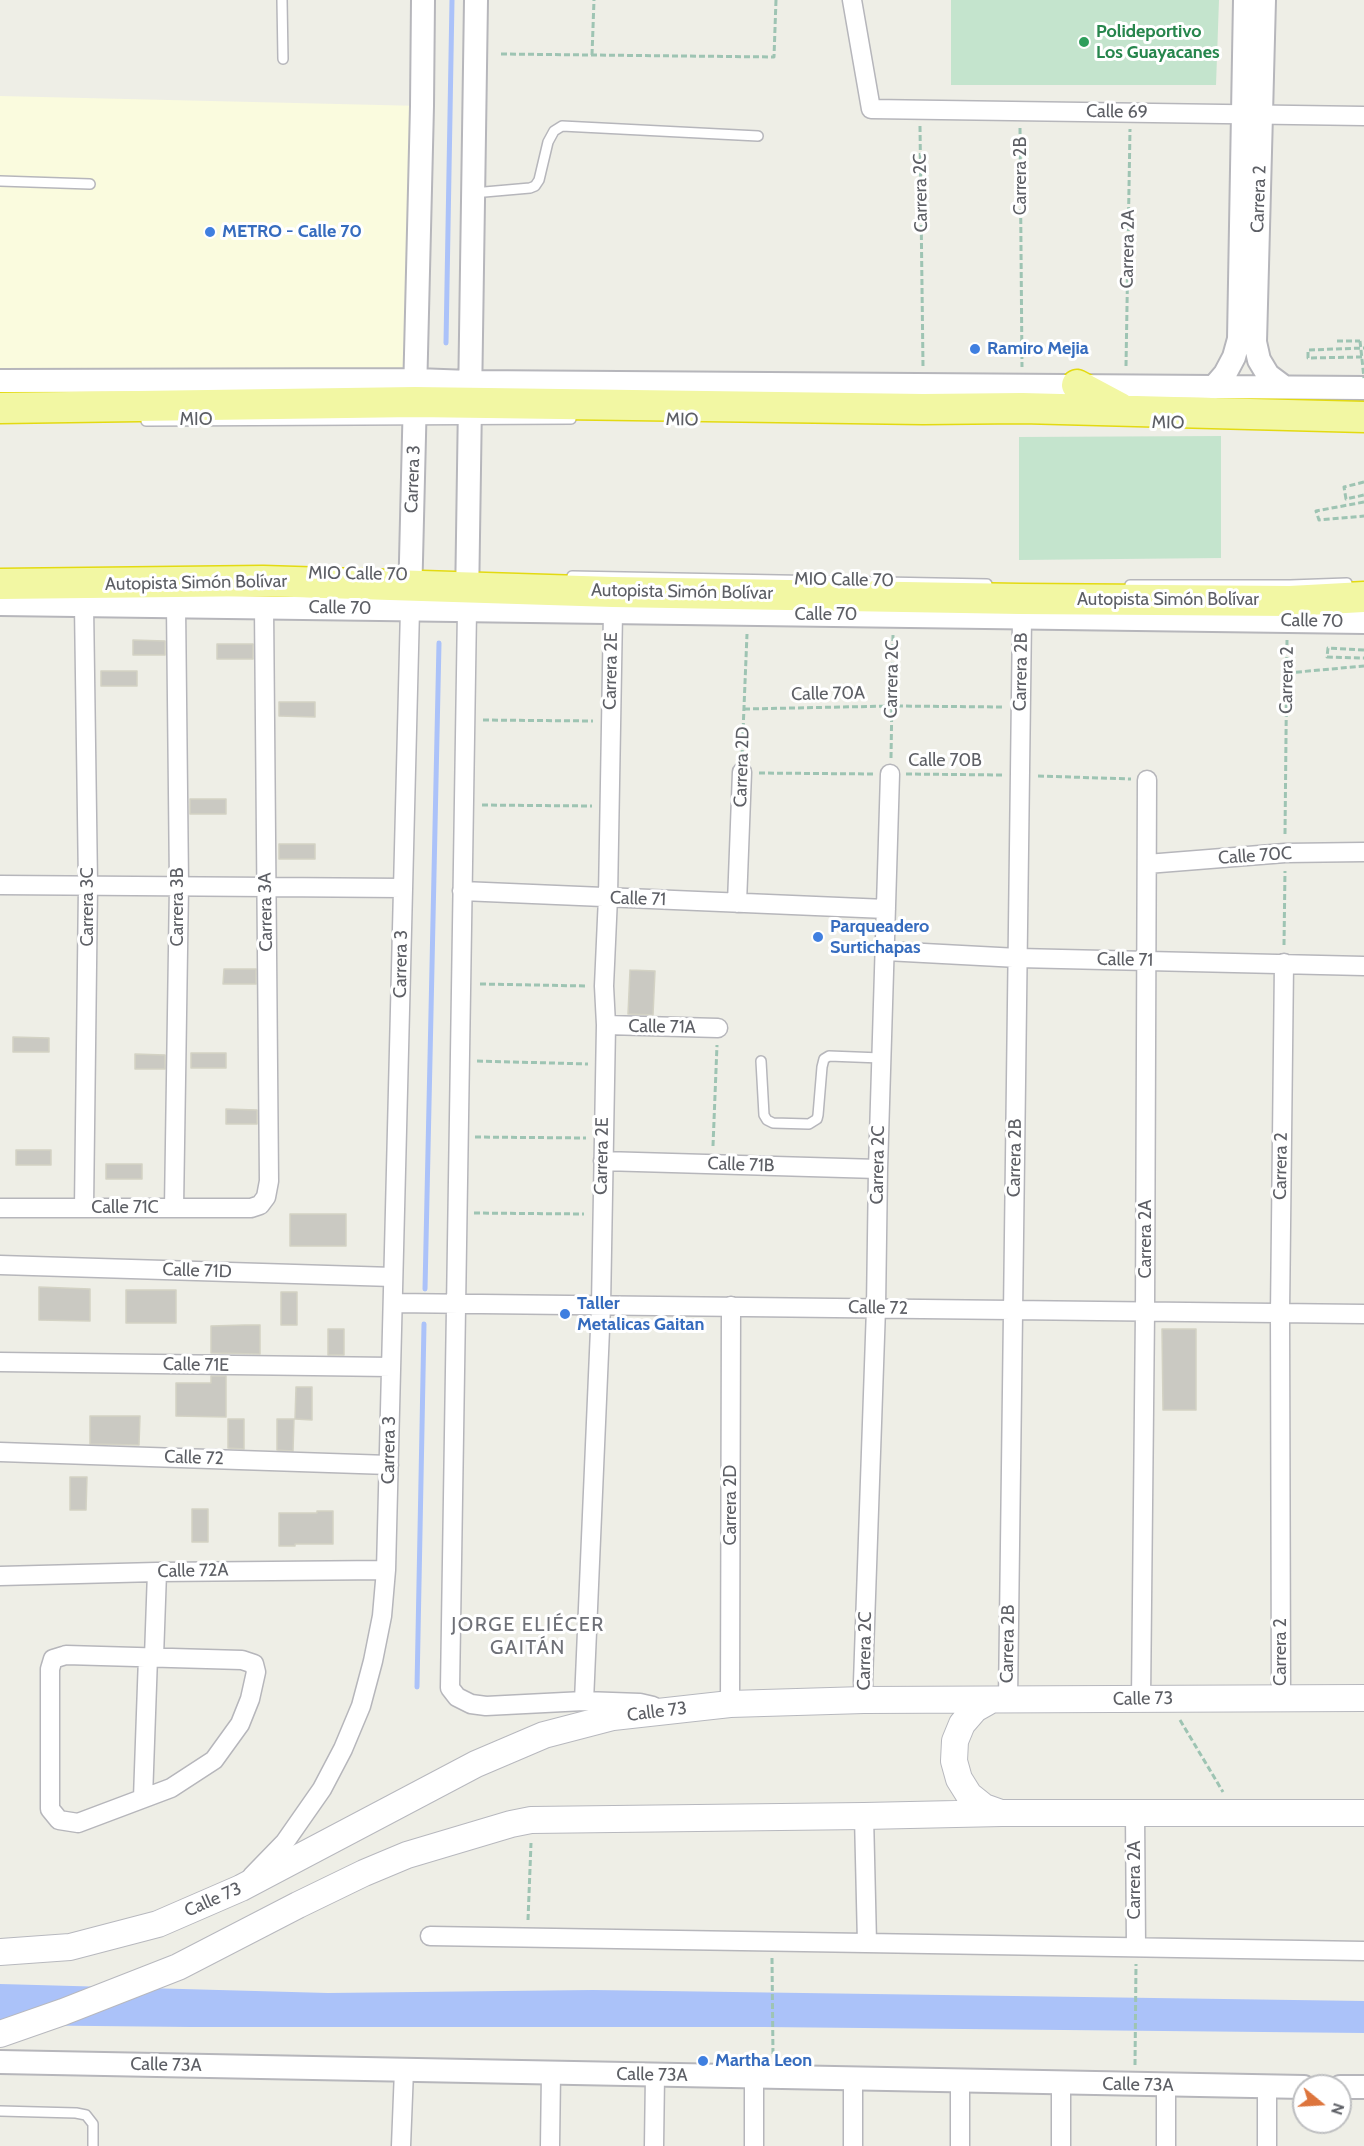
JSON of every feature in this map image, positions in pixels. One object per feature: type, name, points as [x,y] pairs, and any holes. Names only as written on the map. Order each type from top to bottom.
[{"type":"highway","points":[[0,408],[415,400],[923,409],[1022,397],[1071,385],[1125,398]]},
{"type":"highway","points":[[1022,397],[1125,398],[1364,417]]},
{"type":"highway","name":"Autopista Simón Bolívar","points":[[0,584],[263,581],[467,585],[613,592],[1290,601],[1360,594]]},
{"type":"highway","points":[[1287,628],[1360,594]]},
{"type":"main road","name":"Calle 73","points":[[0,1952],[70,1947],[158,1924],[241,1888],[476,1764],[544,1735],[613,1718],[730,1704],[864,1700],[1364,1698]]},
{"type":"main road","points":[[1000,1699],[975,1709],[962,1724],[955,1742],[954,1761],[959,1779],[969,1795],[984,1807],[1002,1813]]},
{"type":"main road","points":[[0,2034],[178,1967],[298,1905],[407,1855],[531,1820],[1002,1813],[1364,1813]]},
{"type":"street","name":"Carrera 3","points":[[241,1888],[285,1842],[322,1790],[343,1749],[361,1706],[373,1661],[386,1570],[423,0]]},
{"type":"street","points":[[476,0],[450,1688],[457,1697],[471,1704],[486,1706],[584,1701],[640,1703],[670,1710]]},
{"type":"street","name":"Calle 69","points":[[852,0],[871,109],[1364,116]]},
{"type":"street","name":"Carrera 2","points":[[1245,0],[1252,114],[1255,342],[1259,360],[1268,375],[1284,387]]},
{"type":"street","name":"Carrera 2","points":[[1213,388],[1226,374],[1239,339],[1252,114],[1264,0]]},
{"type":"street","points":[[0,381],[415,400]]},
{"type":"street","points":[[470,401],[923,384],[1022,397]]},
{"type":"street","points":[[1125,398],[1213,388],[1364,388]]},
{"type":"street","name":"Calle 70","points":[[0,604],[264,607],[411,584]]},
{"type":"street","name":"Calle 70","points":[[467,585],[613,612],[1022,618],[1287,628],[1364,622]]},
{"type":"street","name":"Carrera 3C","points":[[84,605],[88,885],[84,1208]]},
{"type":"street","name":"Carrera 3B","points":[[174,1208],[179,885],[176,606]]},
{"type":"street","name":"Carrera 3A","points":[[251,1208],[260,1205],[267,1197],[269,1181],[264,607]]},
{"type":"street","name":"Carrera 2E","points":[[584,1701],[601,1306],[606,1025],[604,986],[608,897],[613,612]]},
{"type":"street","name":"Carrera 2B","points":[[1000,1699],[1013,1310],[1022,618]]},
{"type":"street","name":"Carrera 2D","points":[[737,903],[742,772]]},
{"type":"street","name":"Carrera 2C","points":[[864,1700],[890,774]]},
{"type":"street","name":"Carrera 2A","points":[[1141,1699],[1147,780]]},
{"type":"street","name":"Calle 70C","points":[[1147,864],[1285,853],[1364,852]]},
{"type":"street","points":[[0,885],[403,888]]},
{"type":"street","name":"Calle 71","points":[[462,891],[886,909]]},
{"type":"street","name":"Calle 71","points":[[886,951],[1018,958],[1364,966]]},
{"type":"street","name":"Carrera 2","points":[[1281,1697],[1280,1313],[1284,963]]},
{"type":"street","name":"Calle 71A","points":[[606,1025],[718,1028]]},
{"type":"street","name":"Calle 71B","points":[[603,1161],[878,1169]]},
{"type":"street","name":"Calle 71C","points":[[0,1208],[251,1208]]},
{"type":"street","name":"Calle 71D","points":[[0,1265],[393,1277]]},
{"type":"street","name":"Calle 72","points":[[393,1303],[1364,1314]]},
{"type":"street","name":"Carrera 2D","points":[[730,1704],[732,1306]]},
{"type":"street","name":"Calle 71E","points":[[0,1362],[391,1367]]},
{"type":"street","name":"Calle 72","points":[[0,1452],[389,1464]]},
{"type":"street","name":"Calle 72A","points":[[0,1576],[386,1570]]},
{"type":"street","points":[[143,1798],[157,1572]]},
{"type":"street","points":[[66,1655],[151,1657],[242,1660],[254,1664],[256,1672],[250,1699],[240,1724],[214,1760],[171,1788],[143,1798],[78,1822],[58,1820],[50,1809],[50,1669],[53,1659],[66,1655]]},
{"type":"street","name":"Carrera 2A","points":[[1135,1813],[1136,1947]]},
{"type":"street","points":[[864,1816],[867,1943]]},
{"type":"street","points":[[430,1936],[1364,1951]]},
{"type":"street","name":"Calle 73A","points":[[0,2062],[1292,2087]]},
{"type":"street","points":[[402,2146],[404,2070]]},
{"type":"street","points":[[550,2146],[551,2073]]},
{"type":"street","points":[[654,2146],[655,2075]]},
{"type":"street","points":[[754,2077],[754,2146]]},
{"type":"street","points":[[853,2079],[853,2146]]},
{"type":"street","points":[[960,2081],[960,2146]]},
{"type":"street","points":[[1061,2083],[1061,2146]]},
{"type":"street","points":[[1166,2085],[1166,2146]]},
{"type":"street","points":[[1267,2087],[1267,2146]]},
{"type":"lane","points":[[282,0],[283,59]]},
{"type":"lane","points":[[473,193],[535,186],[539,180],[548,142],[554,131],[562,126],[758,136]]},
{"type":"lane","points":[[0,181],[90,184]]},
{"type":"lane","name":"MIO","points":[[141,421],[415,400]]},
{"type":"lane","points":[[470,401],[577,419]]},
{"type":"lane","name":"MIO Calle 70","points":[[130,572],[376,574]]},
{"type":"lane","name":"MIO Calle 70","points":[[558,576],[997,584]]},
{"type":"lane","points":[[1126,585],[1290,585],[1360,594]]},
{"type":"lane","points":[[761,1061],[764,1115],[767,1120],[773,1123],[809,1124],[817,1119],[818,1115],[824,1059],[829,1056],[881,1058]]},
{"type":"lane","points":[[0,2112],[86,2115],[93,2124],[93,2146]]},
{"type":"path","points":[[592,55],[594,0]]},
{"type":"path","points":[[501,54],[774,57],[776,0]]},
{"type":"path","name":"Carrera 2C","points":[[920,110],[923,384]]},
{"type":"path","name":"Carrera 2B","points":[[1020,111],[1022,397]]},
{"type":"path","name":"Carrera 2A","points":[[1125,398],[1130,113]]},
{"type":"path","points":[[1336,340],[1360,341],[1364,378]]},
{"type":"path","points":[[1362,357],[1308,358],[1308,350],[1364,348]]},
{"type":"path","points":[[1364,482],[1344,487],[1346,499],[1364,495]]},
{"type":"path","points":[[1364,502],[1316,511],[1319,520],[1364,516]]},
{"type":"path","name":"Carrera 2","points":[[1284,963],[1287,628]]},
{"type":"path","name":"Carrera 2C","points":[[890,774],[894,630]]},
{"type":"path","name":"Carrera 2D","points":[[742,772],[747,631]]},
{"type":"path","points":[[1364,650],[1328,648],[1327,657],[1364,658]]},
{"type":"path","points":[[1287,674],[1364,666]]},
{"type":"path","name":"Calle 70A","points":[[744,710],[892,706],[1021,707]]},
{"type":"path","points":[[465,719],[610,722]]},
{"type":"path","name":"Calle 70B","points":[[742,772],[1020,775],[1147,780]]},
{"type":"path","points":[[464,804],[609,807]]},
{"type":"path","points":[[461,984],[604,986]]},
{"type":"path","points":[[712,1164],[718,1028]]},
{"type":"path","points":[[460,1061],[604,1064]]},
{"type":"path","points":[[459,1137],[603,1138]]},
{"type":"path","points":[[457,1213],[601,1214]]},
{"type":"path","points":[[1176,1714],[1228,1800]]},
{"type":"path","points":[[528,1938],[531,1820]]},
{"type":"path","points":[[771,1941],[773,2064]]},
{"type":"path","points":[[1135,2057],[1136,1983]]},
{"type":"shaded area","name":"Polideportivo Los Guayacanes","points":[[951,0],[1219,0],[1216,85],[951,85]]},
{"type":"shaded area","name":"METRO - Calle 70","points":[[0,96],[422,106],[416,380],[0,381]]},
{"type":"shaded area","points":[[1221,436],[1221,558],[1019,560],[1019,437]]},
{"type":"water","points":[[0,1984],[328,1993],[593,1990],[1364,2001],[1364,2033],[764,2027],[0,2025]]},
{"type":"building","points":[[133,640],[165,641],[165,655],[133,655]]},
{"type":"building","points":[[217,644],[253,644],[253,659],[217,659]]},
{"type":"building","points":[[101,671],[137,671],[137,686],[101,686]]},
{"type":"building","points":[[279,702],[315,702],[315,717],[279,716]]},
{"type":"building","points":[[190,799],[226,799],[226,814],[190,814]]},
{"type":"building","points":[[279,844],[315,844],[315,859],[279,859]]},
{"type":"building","points":[[224,969],[256,969],[256,984],[223,984]]},
{"type":"building","points":[[630,970],[655,971],[653,1015],[628,1014]]},
{"type":"building","points":[[13,1037],[49,1038],[49,1052],[13,1052]]},
{"type":"building","points":[[191,1053],[226,1053],[226,1068],[191,1068]]},
{"type":"building","points":[[135,1054],[165,1055],[165,1069],[135,1069]]},
{"type":"building","points":[[226,1109],[257,1110],[257,1124],[226,1124]]},
{"type":"building","points":[[16,1150],[51,1150],[51,1165],[16,1165]]},
{"type":"building","points":[[106,1164],[142,1164],[142,1179],[106,1179]]},
{"type":"building","points":[[290,1214],[346,1214],[346,1246],[290,1246]]},
{"type":"building","points":[[39,1287],[90,1289],[90,1321],[39,1320]]},
{"type":"building","points":[[126,1290],[176,1290],[176,1323],[126,1323]]},
{"type":"building","points":[[281,1292],[297,1292],[297,1325],[281,1325]]},
{"type":"building","points":[[260,1325],[260,1354],[211,1353],[211,1326]]},
{"type":"building","points":[[328,1329],[344,1329],[344,1355],[328,1355]]},
{"type":"building","points":[[1162,1329],[1196,1329],[1196,1410],[1163,1410]]},
{"type":"building","points":[[211,1376],[226,1376],[226,1417],[176,1416],[176,1383],[211,1383]]},
{"type":"building","points":[[296,1387],[312,1387],[312,1420],[295,1419]]},
{"type":"building","points":[[90,1416],[140,1416],[139,1445],[90,1444]]},
{"type":"building","points":[[228,1419],[244,1419],[244,1449],[228,1448]]},
{"type":"building","points":[[277,1419],[294,1419],[293,1451],[277,1450]]},
{"type":"building","points":[[70,1477],[87,1477],[86,1510],[70,1510]]},
{"type":"building","points":[[192,1509],[208,1509],[208,1542],[192,1542]]},
{"type":"building","points":[[317,1511],[333,1511],[333,1544],[279,1546],[279,1513],[317,1513]]},
{"type":"waterway","points":[[446,343],[452,0]]},
{"type":"waterway","points":[[425,1289],[439,643]]},
{"type":"waterway","points":[[417,1687],[424,1324]]},
{"type":"place","name":"Polideportivo Los Guayacanes","points":[[1084,42]]},
{"type":"place","name":"METRO - Calle 70","points":[[210,232]]},
{"type":"place","name":"Ramiro Mejia","points":[[975,349]]},
{"type":"place","name":"Parqueadero Surtichapas","points":[[818,937]]},
{"type":"place","name":"Taller Metalicas Gaitan","points":[[565,1314]]},
{"type":"place","name":"Martha Leon","points":[[703,2061]]},
{"type":"district","name":"JORGE ELIÉCER GAITÁN","points":[[528,1636]]}]
